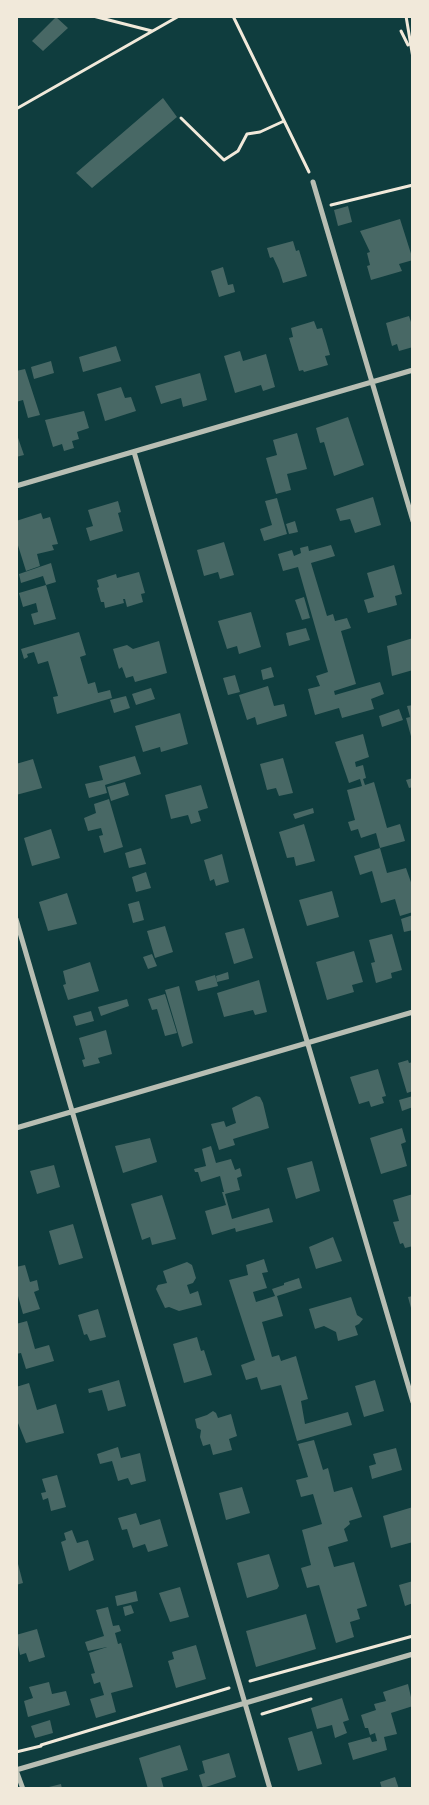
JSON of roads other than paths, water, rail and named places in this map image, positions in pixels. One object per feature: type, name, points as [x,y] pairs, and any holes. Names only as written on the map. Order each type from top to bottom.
[{"type":"street","points":[[313,182],[413,520]]},
{"type":"street","points":[[16,486],[413,370]]},
{"type":"street","points":[[134,452],[309,1042],[413,1402]]},
{"type":"street","points":[[16,919],[270,1789]]},
{"type":"street","points":[[16,1128],[413,1012]]},
{"type":"street","points":[[22,1789],[16,1770],[413,1654]]}]
